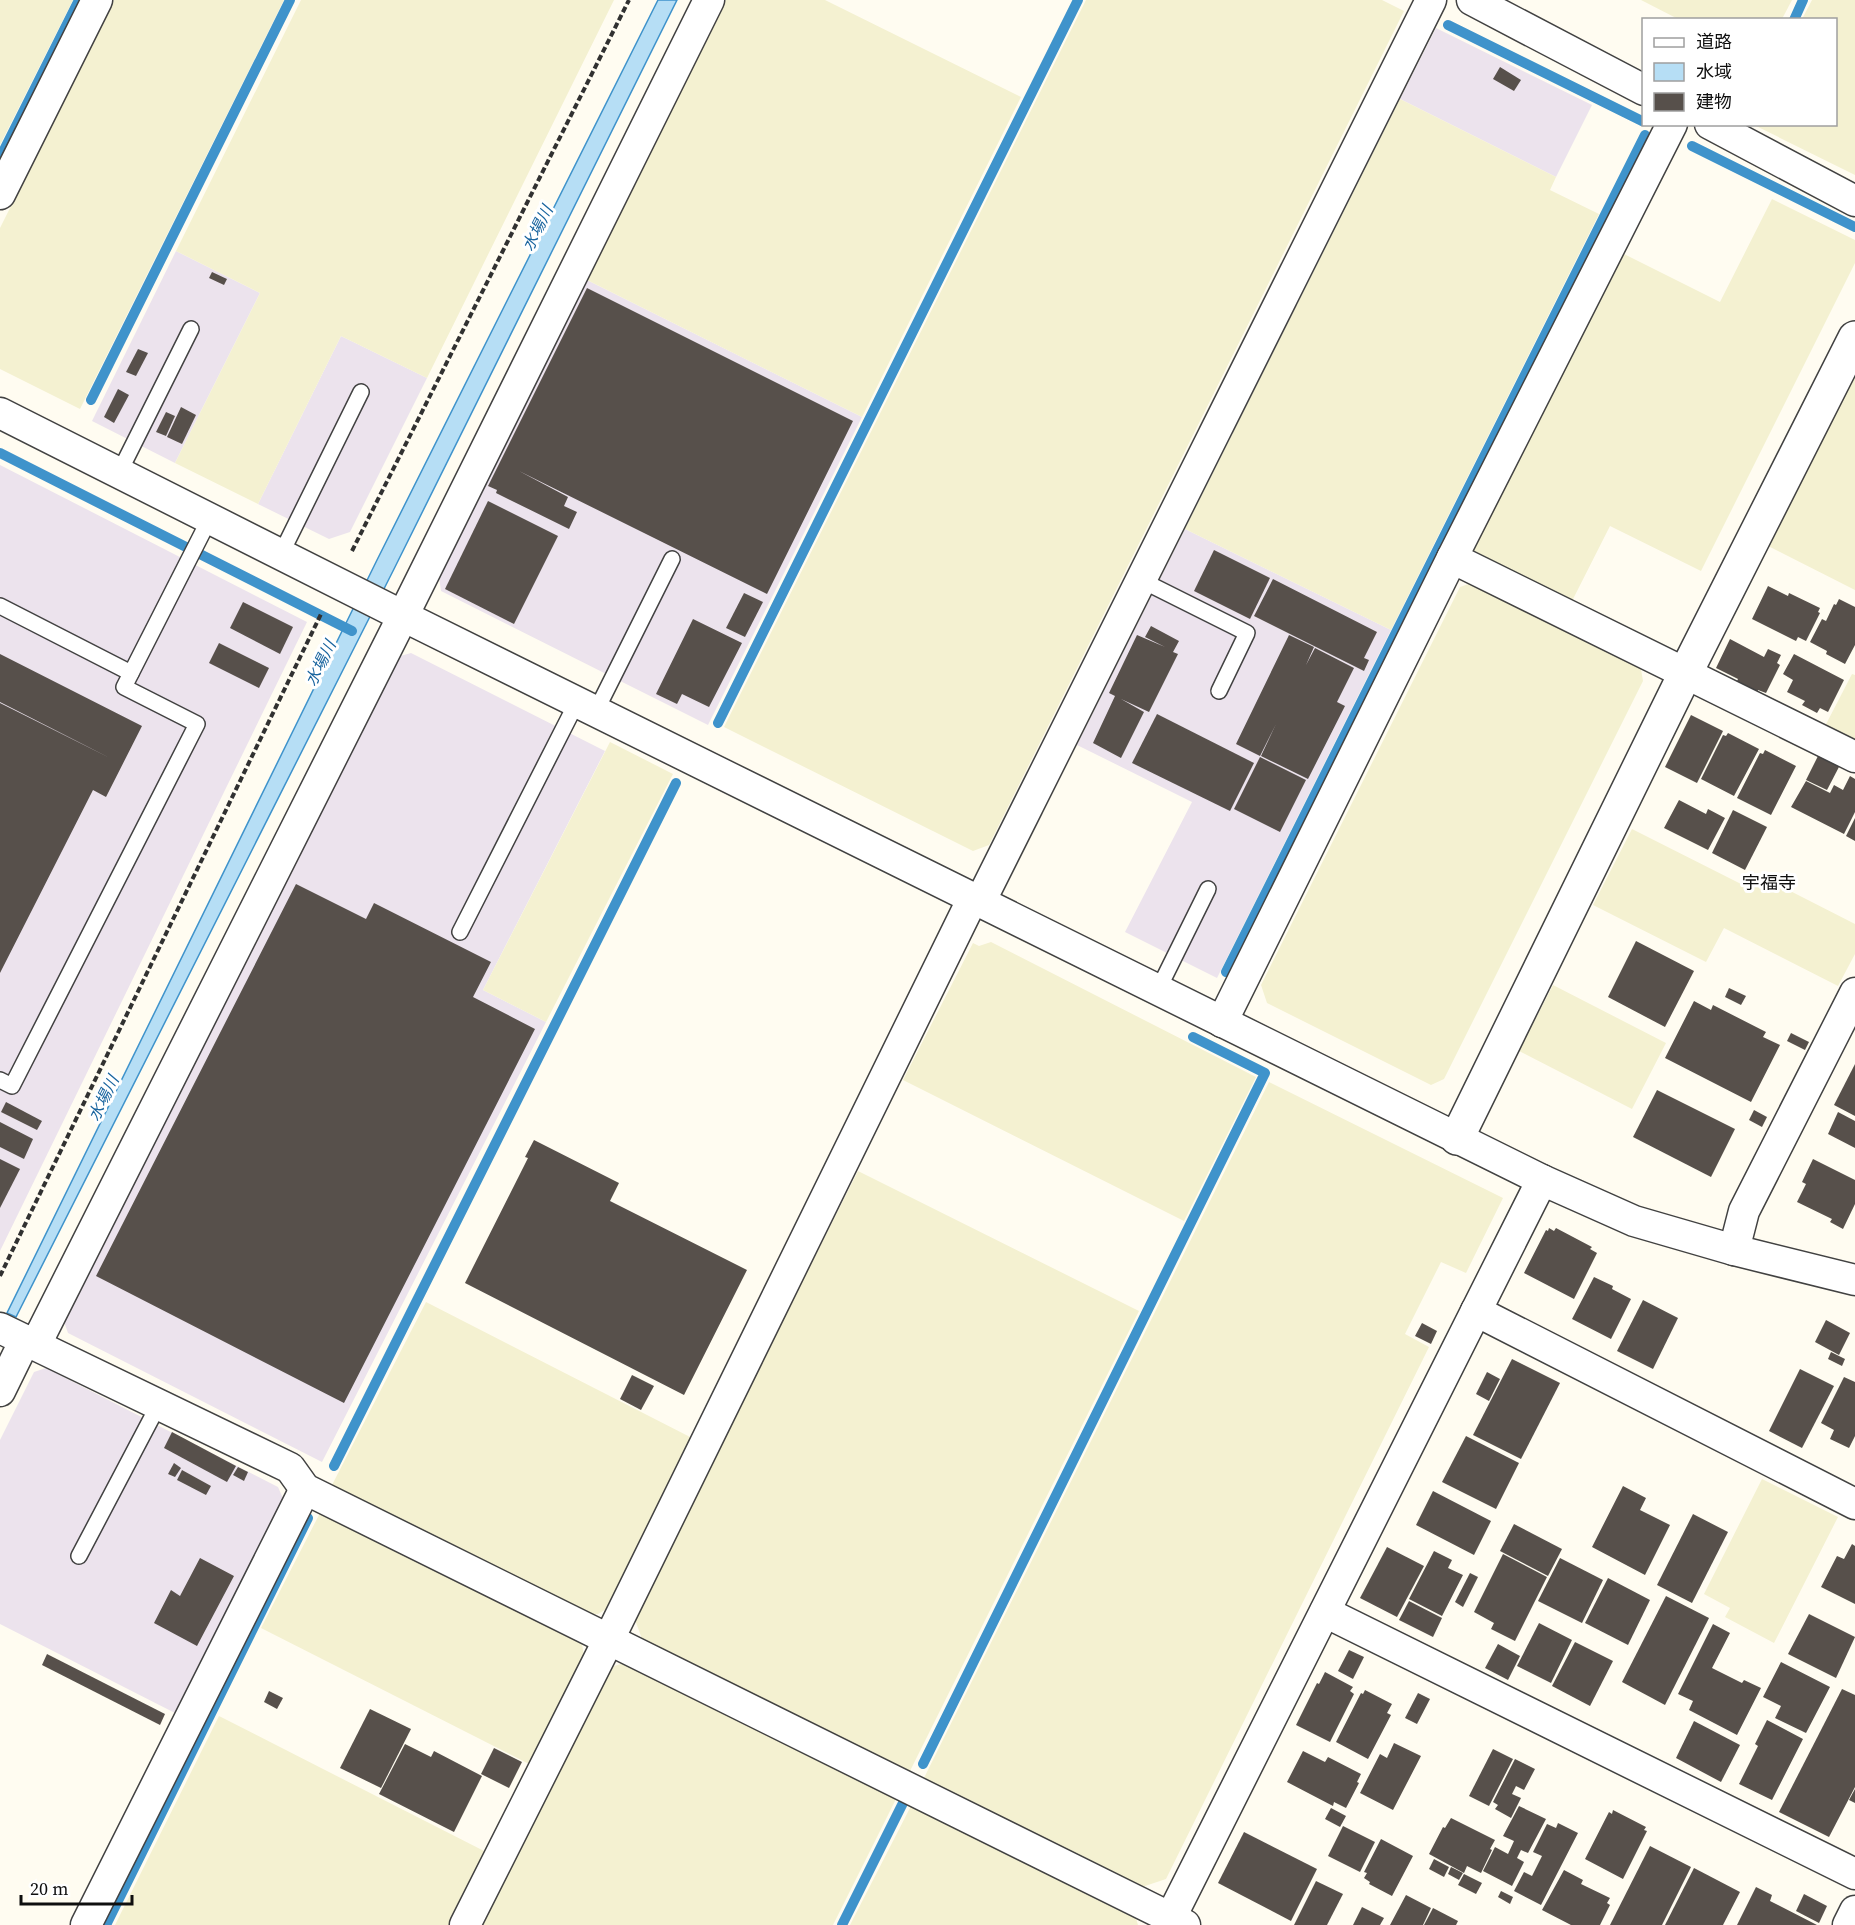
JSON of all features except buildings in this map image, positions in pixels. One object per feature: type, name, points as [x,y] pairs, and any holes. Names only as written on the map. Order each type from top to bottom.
[{"type":"street","points":[[0,194],[97,0]]},
{"type":"street","points":[[0,1391],[20,1337],[396,612],[709,0]]},
{"type":"street","points":[[465,1925],[976,900],[1141,580],[1431,0]]},
{"type":"street","points":[[1472,0],[1642,89]]},
{"type":"street","points":[[1222,1022],[1452,558],[1671,126]]},
{"type":"street","points":[[1714,126],[1855,201]]},
{"type":"street","points":[[1457,1138],[1686,672],[1855,338]]},
{"type":"street","points":[[0,413],[119,473],[206,527],[281,554],[1542,1180],[1634,1221],[1734,1250],[1855,1280]]},
{"type":"street","points":[[1452,558],[1855,757]]},
{"type":"street","points":[[1734,1250],[1744,1211],[1855,993]]},
{"type":"street","points":[[20,1337],[290,1468],[305,1489],[1174,1923],[1324,1612],[1542,1180]]},
{"type":"street","points":[[1476,1311],[1855,1504]]},
{"type":"street","points":[[86,1925],[305,1489]]},
{"type":"street","points":[[1324,1612],[1855,1874]]},
{"type":"street","points":[[1848,1925],[1855,1911]]},
{"type":"lane","points":[[119,473],[191,329]]},
{"type":"lane","points":[[281,554],[361,392]]},
{"type":"lane","points":[[0,1080],[12,1086],[197,724],[124,687],[206,527]]},
{"type":"lane","points":[[460,932],[672,559]]},
{"type":"lane","points":[[1141,580],[1247,633],[1219,691]]},
{"type":"lane","points":[[0,606],[131,673]]},
{"type":"lane","points":[[1158,990],[1209,889]]},
{"type":"lane","points":[[79,1556],[159,1404]]},
{"type":"path","points":[[340,583],[629,0]]},
{"type":"path","points":[[0,1276],[316,623]]},
{"type":"shaded area","points":[[0,0],[73,0],[0,145]]},
{"type":"shaded area","points":[[114,0],[284,0],[80,409],[0,369],[0,228]]},
{"type":"shaded area","points":[[301,0],[614,0],[427,378],[341,336],[258,504],[175,463],[260,293],[176,251]]},
{"type":"shaded area","points":[[726,0],[825,0],[1021,97],[862,417],[587,280]]},
{"type":"shaded area","points":[[1086,0],[1382,0],[1404,11],[989,845],[973,851],[724,727]]},
{"type":"shaded area","points":[[1641,0],[1792,0],[1783,18],[1676,18]]},
{"type":"shaded area","points":[[1812,0],[1855,0],[1855,175],[1756,126],[1837,126],[1837,18],[1803,18]]},
{"type":"shaded area","points":[[1436,28],[1592,105],[1556,177],[1400,99]]},
{"type":"shaded area","points":[[1400,99],[1556,177],[1550,190],[1599,214],[1391,630],[1185,529]]},
{"type":"shaded area","points":[[1772,199],[1855,240],[1855,263],[1701,571],[1610,526],[1570,605],[1469,555],[1620,252],[1720,302]]},
{"type":"shaded area","points":[[176,251],[260,293],[175,463],[92,421]]},
{"type":"shaded area","points":[[587,280],[862,417],[708,725],[441,591],[439,577]]},
{"type":"shaded area","points":[[341,336],[427,378],[350,532],[329,539],[258,504]]},
{"type":"shaded area","points":[[1855,376],[1855,590],[1768,546]]},
{"type":"shaded area","points":[[0,465],[307,622],[0,1251]]},
{"type":"shaded area","points":[[1185,529],[1391,630],[1217,978],[1125,932],[1192,802],[1077,745]]},
{"type":"shaded area","points":[[1477,581],[1640,663],[1643,681],[1444,1079],[1431,1085],[1267,1003],[1261,985],[1460,587]]},
{"type":"shaded area","points":[[411,653],[605,751],[483,990],[546,1022],[322,1462],[68,1333],[62,1316],[397,657]]},
{"type":"shaded area","points":[[1852,674],[1855,675],[1855,746],[1823,730]]},
{"type":"shaded area","points":[[610,742],[673,774],[546,1022],[483,990]]},
{"type":"shaded area","points":[[1632,829],[1745,886],[1753,872],[1855,924],[1855,954],[1838,986],[1724,928],[1706,962],[1593,905]]},
{"type":"shaded area","points":[[991,942],[1256,1077],[1184,1221],[903,1080],[973,943],[979,946]]},
{"type":"shaded area","points":[[1553,985],[1666,1043],[1632,1109],[1519,1051]]},
{"type":"shaded area","points":[[1269,1082],[1503,1198],[1466,1273],[1441,1262],[1405,1334],[1429,1347],[1166,1879],[1139,1888],[923,1780]]},
{"type":"shaded area","points":[[858,1171],[1139,1311],[909,1773],[642,1639],[634,1617]]},
{"type":"shaded area","points":[[426,1302],[694,1439],[608,1608],[598,1614],[586,1615],[332,1485]]},
{"type":"shaded area","points":[[46,1368],[278,1487],[285,1503],[175,1713],[0,1624],[0,1440],[34,1372]]},
{"type":"shaded area","points":[[1762,1479],[1838,1517],[1774,1643],[1725,1617],[1730,1608],[1704,1594]]},
{"type":"shaded area","points":[[321,1511],[582,1644],[584,1656],[529,1764],[261,1628]]},
{"type":"shaded area","points":[[628,1662],[897,1797],[833,1925],[477,1925],[607,1668]]},
{"type":"shaded area","points":[[219,1716],[486,1852],[449,1925],[115,1925]]},
{"type":"shaded area","points":[[913,1802],[1135,1915],[1138,1925],[850,1925]]},
{"type":"water","points":[[658,0],[677,0],[394,569],[16,1317],[7,1313],[377,560]]},
{"type":"waterway","points":[[0,158],[79,0]]},
{"type":"waterway","points":[[91,400],[290,0]]},
{"type":"waterway","points":[[718,723],[1078,0]]},
{"type":"waterway","points":[[1795,18],[1803,0]]},
{"type":"waterway","points":[[1448,25],[1642,121]]},
{"type":"waterway","points":[[1226,972],[1645,135]]},
{"type":"waterway","points":[[1692,146],[1855,227]]},
{"type":"waterway","points":[[0,453],[352,631]]},
{"type":"waterway","points":[[334,1466],[676,783]]},
{"type":"waterway","points":[[923,1764],[1265,1073],[1193,1037]]},
{"type":"waterway","points":[[106,1925],[308,1518]]},
{"type":"waterway","points":[[842,1925],[903,1803]]},
{"type":"district","name":"宇福寺","points":[[1769,883]]},
{"type":"water label","name":"水場川","points":[[537,228]]},
{"type":"water label","name":"水場川","points":[[320,663]]},
{"type":"water label","name":"水場川","points":[[103,1098]]}]
